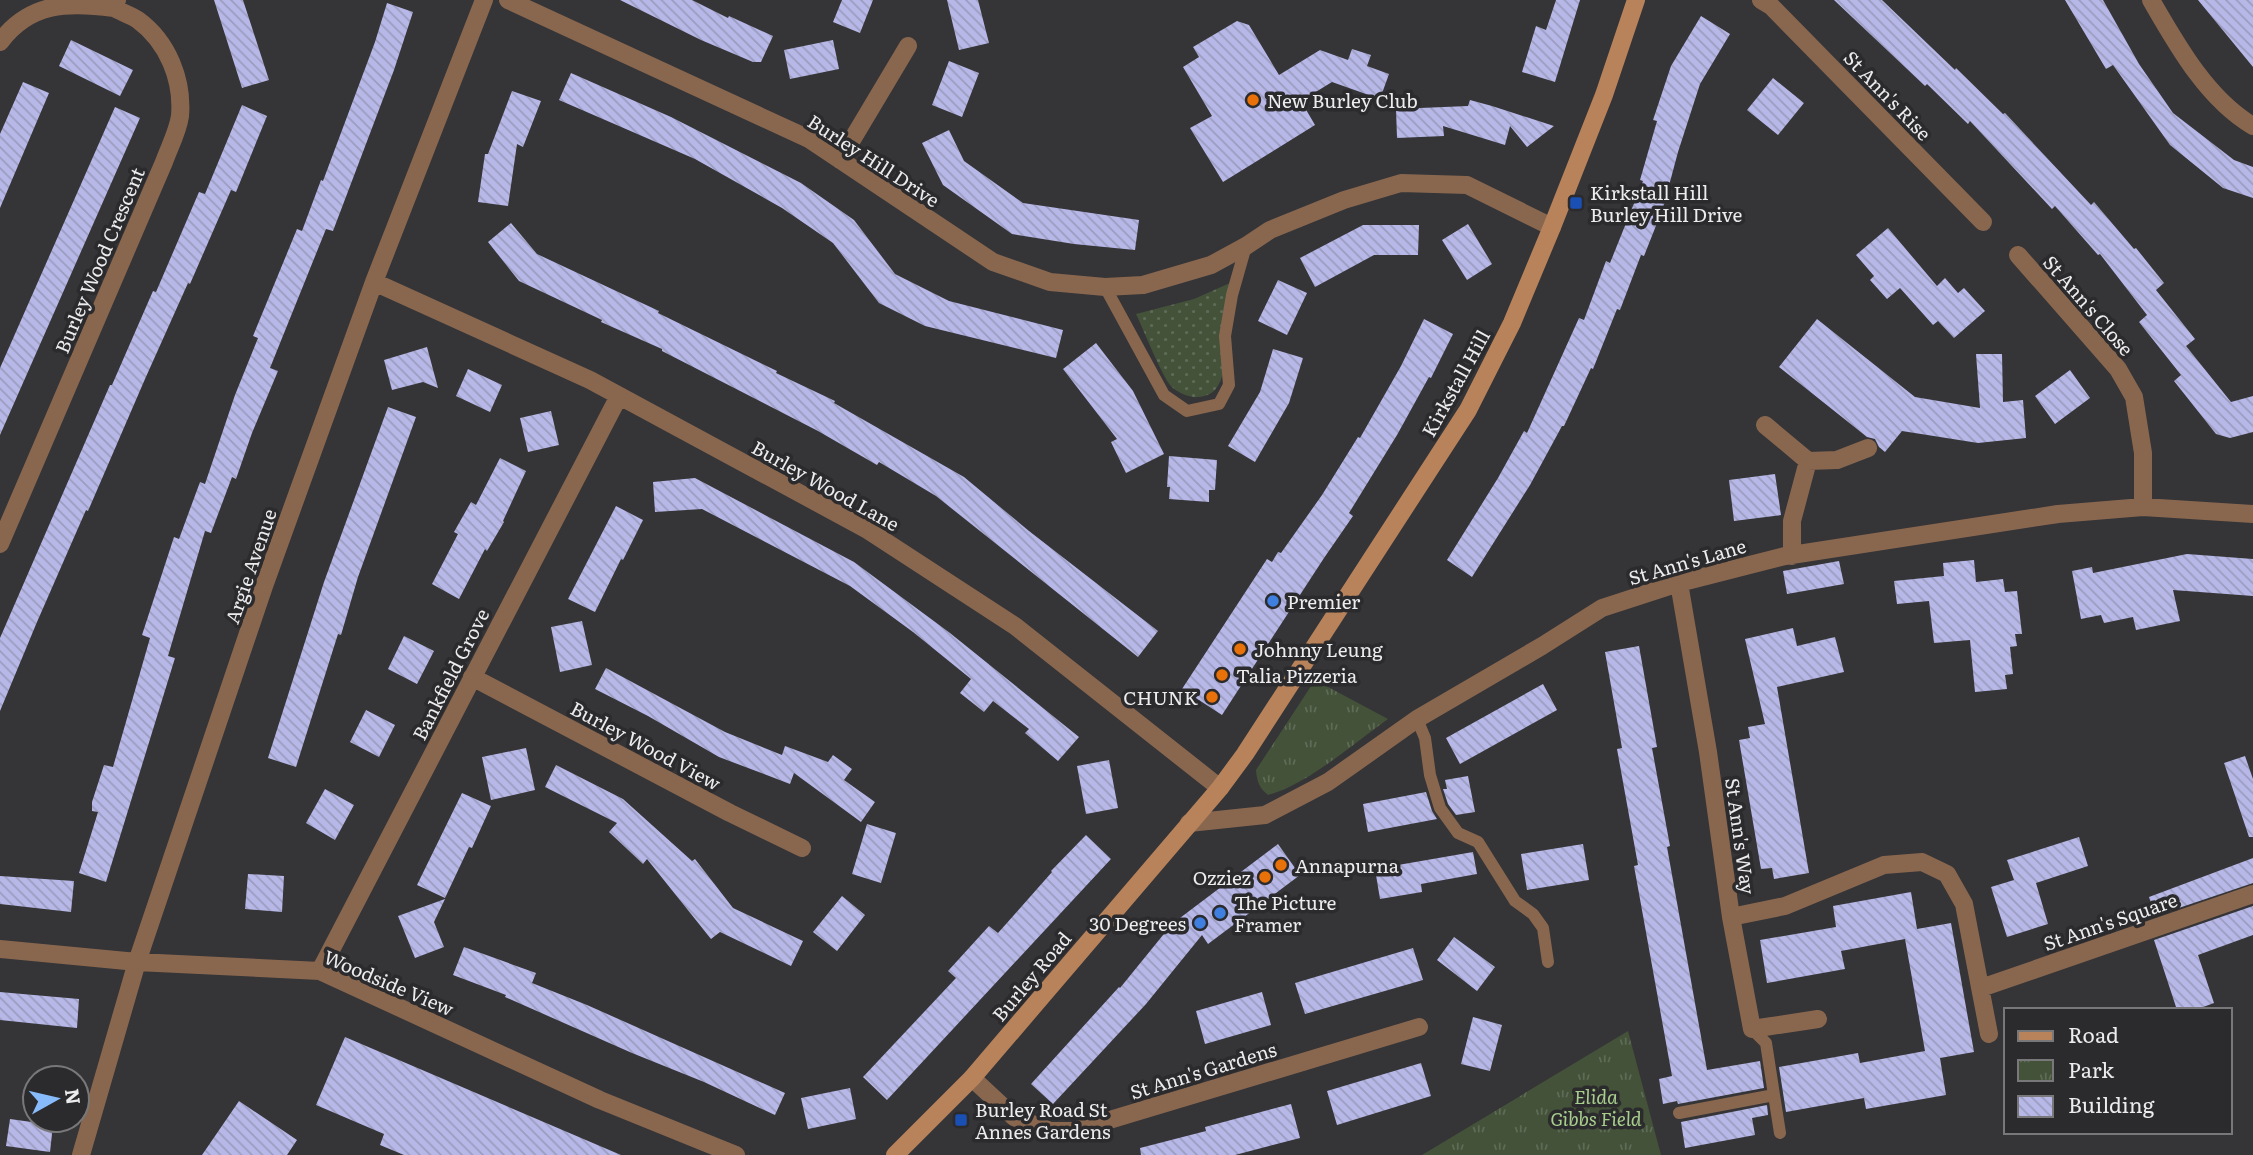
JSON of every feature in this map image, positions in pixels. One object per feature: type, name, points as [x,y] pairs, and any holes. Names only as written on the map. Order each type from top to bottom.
[{"type":"street","name":"Argie Avenue","points":[[81,1155],[137,962],[264,586],[374,282],[484,0]]},
{"type":"street","name":"Burley Hill Drive","points":[[508,0],[809,139],[993,262],[1050,282],[1105,287],[1143,285],[1211,265],[1270,230],[1344,200],[1401,183],[1467,185],[1552,227]]},
{"type":"street","name":"Kirkstall Hill","points":[[1245,754],[1468,410],[1511,323],[1552,227],[1604,95],[1636,0]]},
{"type":"street","name":"St Ann's Rise","points":[[1761,0],[1770,6],[1983,222]]},
{"type":"street","points":[[2151,0],[2214,94],[2235,115],[2253,126]]},
{"type":"street","name":"Burley Wood Crescent","points":[[0,42],[23,19],[43,9],[60,5],[115,4],[138,20],[158,41],[172,62],[180,91],[180,118],[164,162],[0,544]]},
{"type":"street","points":[[840,160],[908,46]]},
{"type":"street","name":"St Ann's Close","points":[[2018,255],[2118,369],[2134,397],[2143,453],[2143,507]]},
{"type":"street","name":"Burley Wood Lane","points":[[374,282],[590,380],[866,528],[1015,626],[1220,788]]},
{"type":"street","name":"Bankfield Grove","points":[[320,971],[619,396]]},
{"type":"street","points":[[1765,425],[1808,461],[1837,460],[1868,448]]},
{"type":"street","points":[[1792,555],[1792,521],[1808,461]]},
{"type":"street","name":"St Ann's Lane","points":[[1189,823],[1265,815],[1328,782],[1417,719],[1602,608],[1679,583],[1792,555],[2058,514],[2143,507],[2253,514]]},
{"type":"street","name":"St Ann's Way","points":[[1679,583],[1708,751],[1731,917],[1752,1029]]},
{"type":"street","name":"Burley Wood View","points":[[472,677],[802,848]]},
{"type":"street","name":"Burley Road","points":[[895,1155],[972,1078],[1220,788],[1245,754]]},
{"type":"street","points":[[1731,917],[1785,906],[1884,865],[1922,862],[1947,874],[1964,904],[1989,1034]]},
{"type":"street","name":"St Ann's Square","points":[[1981,988],[2253,894]]},
{"type":"street","name":"Woodside View","points":[[0,949],[137,962],[320,971],[600,1100],[736,1155]]},
{"type":"street","points":[[1752,1029],[1818,1019]]},
{"type":"street","name":"St Ann's Gardens","points":[[972,1078],[1014,1117],[1051,1130],[1073,1131],[1419,1027]]},
{"type":"lane","points":[[1105,287],[1164,395],[1187,411],[1219,404],[1229,385],[1225,336],[1232,295],[1246,246]]},
{"type":"lane","points":[[1417,719],[1425,738],[1430,775],[1440,808],[1458,833],[1478,842],[1515,901],[1533,914],[1543,928],[1548,962]]},
{"type":"lane","points":[[1752,1029],[1766,1043],[1780,1133]]},
{"type":"lane","points":[[1679,1113],[1774,1095]]},
{"type":"green space","points":[[1230,283],[1220,383],[1208,395],[1185,395],[1169,384],[1136,314],[1194,299]]},
{"type":"green space","points":[[1315,680],[1388,719],[1314,773],[1268,795],[1259,784],[1256,770]]},
{"type":"green space","name":"Elida Gibbs Field","points":[[1628,1031],[1661,1155],[1422,1155]]},
{"type":"building","points":[[214,0],[243,0],[269,80],[242,88]]},
{"type":"building","points":[[620,0],[692,0],[773,36],[761,62],[753,62]]},
{"type":"building","points":[[842,0],[873,0],[860,33],[833,22]]},
{"type":"building","points":[[947,0],[978,0],[989,43],[959,50]]},
{"type":"building","points":[[1556,0],[1580,0],[1555,82],[1522,72],[1536,26],[1546,30]]},
{"type":"building","points":[[1834,0],[1882,0],[1955,70],[1956,68],[2005,113],[2091,205],[2094,202],[2164,283],[2156,290],[2195,339],[2186,346],[2231,402],[2253,396],[2253,432],[2230,438],[2216,434],[2174,381],[2181,375],[2139,322],[2147,315],[2100,254],[2098,255],[2055,206],[2052,209],[1970,121],[1968,124],[1927,84],[1925,86]]},
{"type":"building","points":[[2065,0],[2103,0],[2139,64],[2173,113],[2234,160],[2253,167],[2253,198],[2223,188],[2170,145],[2113,65],[2106,69]]},
{"type":"building","points":[[2198,0],[2253,0],[2253,67]]},
{"type":"building","points":[[387,3],[413,12],[394,70],[333,231],[326,229],[270,368],[278,371],[236,479],[232,477],[211,533],[205,531],[168,656],[175,658],[106,882],[79,873],[98,812],[92,811],[92,802],[104,765],[113,767],[150,638],[142,635],[174,537],[179,539],[200,482],[205,484],[235,395],[258,338],[253,336],[297,229],[302,231],[321,180],[323,181]]},
{"type":"building","points":[[1701,16],[1730,34],[1700,84],[1663,208],[1644,256],[1641,255],[1620,310],[1617,309],[1593,369],[1591,368],[1564,426],[1472,577],[1447,560],[1524,431],[1527,433],[1579,318],[1584,320],[1606,261],[1610,263],[1643,181],[1640,180],[1657,121],[1653,120],[1671,66]]},
{"type":"building","name":"New Burley Club","points":[[1237,21],[1249,25],[1279,75],[1320,50],[1348,60],[1352,49],[1371,55],[1367,66],[1389,74],[1380,99],[1332,82],[1301,101],[1315,125],[1223,182],[1190,128],[1212,116],[1183,67],[1199,57],[1193,47]]},
{"type":"building","points":[[71,40],[133,70],[120,96],[59,66]]},
{"type":"building","points":[[833,40],[839,69],[790,79],[784,50]]},
{"type":"building","points":[[949,61],[979,73],[962,117],[932,105]]},
{"type":"building","points":[[571,73],[671,117],[801,183],[854,220],[895,274],[949,301],[1063,330],[1056,358],[925,326],[879,303],[833,243],[782,208],[695,159],[559,100]]},
{"type":"building","points":[[1773,78],[1804,103],[1778,135],[1747,110]]},
{"type":"building","points":[[23,82],[49,93],[0,208],[0,134]]},
{"type":"building","points":[[512,91],[541,101],[523,147],[517,144],[508,206],[478,202],[485,154],[488,154]]},
{"type":"building","points":[[1470,100],[1554,126],[1527,147],[1510,126],[1505,145],[1443,126],[1444,136],[1397,138],[1396,109],[1468,106]]},
{"type":"building","points":[[242,105],[267,116],[236,192],[231,190],[88,511],[86,510],[0,711],[0,638],[110,385],[153,291],[156,292],[199,192],[205,194]]},
{"type":"building","points":[[115,107],[140,118],[0,435],[0,368]]},
{"type":"building","points":[[949,130],[964,161],[1023,203],[1139,220],[1135,250],[1012,234],[943,185],[922,143]]},
{"type":"building","points":[[511,223],[537,254],[659,311],[658,313],[835,401],[834,403],[964,477],[1158,631],[1138,657],[936,496],[879,462],[877,465],[662,349],[519,281],[488,242]]},
{"type":"building","points":[[1468,224],[1492,264],[1467,280],[1442,240]]},
{"type":"building","points":[[1363,225],[1419,225],[1418,255],[1374,255],[1315,287],[1300,258]]},
{"type":"building","points":[[1888,228],[1937,286],[1945,278],[1958,293],[1964,288],[1985,311],[1954,338],[1938,321],[1933,325],[1900,288],[1887,299],[1870,280],[1874,276],[1856,255]]},
{"type":"building","points":[[1278,280],[1307,293],[1287,335],[1258,321]]},
{"type":"building","points":[[1424,319],[1453,334],[1431,378],[1429,377],[1349,513],[1353,516],[1222,715],[1182,689],[1267,559],[1272,562],[1278,552],[1281,553],[1358,437],[1360,438]]},
{"type":"building","points":[[1817,319],[1915,397],[1980,408],[1976,354],[2002,354],[2003,402],[2023,400],[2026,438],[1978,443],[1902,431],[1885,452],[1875,439],[1867,437],[1779,367]]},
{"type":"building","points":[[1096,343],[1133,391],[1164,454],[1126,473],[1111,442],[1117,439],[1063,369]]},
{"type":"building","points":[[427,347],[438,388],[423,382],[392,390],[384,360]]},
{"type":"building","points":[[1273,349],[1303,358],[1289,403],[1255,462],[1228,446],[1260,392]]},
{"type":"building","points":[[468,369],[502,385],[490,412],[456,396]]},
{"type":"building","points":[[2070,370],[2090,398],[2055,424],[2035,396]]},
{"type":"building","points":[[388,407],[416,417],[358,577],[341,635],[338,634],[296,767],[268,758],[324,582]]},
{"type":"building","points":[[551,411],[559,445],[528,452],[520,418]]},
{"type":"building","points":[[1169,456],[1217,460],[1215,490],[1209,490],[1209,502],[1169,499]]},
{"type":"building","points":[[500,458],[526,471],[504,522],[487,551],[485,549],[459,599],[432,584],[458,534],[454,532],[471,502],[476,505]]},
{"type":"building","points":[[1775,474],[1781,515],[1734,521],[1729,480]]},
{"type":"building","points":[[695,478],[854,562],[950,633],[1079,737],[1058,761],[1025,733],[1029,729],[993,701],[984,712],[960,693],[971,679],[850,586],[702,509],[655,512],[653,482]]},
{"type":"building","points":[[616,506],[643,520],[595,612],[568,599]]},
{"type":"building","points":[[2187,554],[2253,559],[2253,596],[2173,590],[2180,621],[2136,630],[2133,617],[2104,623],[2101,615],[2081,619],[2072,571],[2092,567],[2093,573]]},
{"type":"building","points":[[1974,560],[1976,582],[2003,579],[2005,592],[2017,591],[2022,634],[2015,634],[2017,646],[2010,647],[2013,674],[2005,675],[2007,689],[1975,692],[1970,640],[1934,643],[1929,601],[1897,604],[1894,581],[1944,576],[1943,563]]},
{"type":"building","points":[[1839,561],[1844,584],[1787,594],[1783,571]]},
{"type":"building","points":[[582,621],[592,665],[560,672],[551,627]]},
{"type":"building","points":[[1793,628],[1797,646],[1835,637],[1844,672],[1777,687],[1809,873],[1774,879],[1772,868],[1761,869],[1739,740],[1750,738],[1748,727],[1765,724],[1745,639]]},
{"type":"building","points":[[404,636],[434,651],[417,684],[388,669]]},
{"type":"building","points":[[1639,646],[1657,747],[1652,748],[1670,846],[1667,847],[1707,1070],[1760,1061],[1764,1088],[1678,1104],[1677,1101],[1663,1104],[1659,1079],[1672,1076],[1634,866],[1638,865],[1617,749],[1622,748],[1605,652]]},
{"type":"building","points":[[606,668],[725,732],[782,755],[785,746],[828,762],[833,755],[852,769],[844,780],[875,802],[861,822],[794,773],[790,784],[719,757],[595,689]]},
{"type":"building","points":[[1543,684],[1557,710],[1460,764],[1446,738]]},
{"type":"building","points":[[366,710],[395,725],[379,757],[350,742]]},
{"type":"building","points":[[526,748],[535,790],[491,800],[482,757]]},
{"type":"building","points":[[2245,756],[2253,779],[2253,837],[2249,837],[2224,763]]},
{"type":"building","points":[[1109,760],[1118,808],[1086,814],[1077,766]]},
{"type":"building","points":[[556,765],[623,799],[692,861],[695,859],[733,908],[803,941],[791,966],[720,932],[711,939],[647,859],[643,864],[609,832],[617,823],[545,787]]},
{"type":"building","points":[[1468,776],[1475,812],[1456,815],[1448,804],[1443,789],[1447,789],[1445,780]]},
{"type":"building","points":[[325,789],[354,805],[335,840],[306,823]]},
{"type":"building","points":[[1426,792],[1437,819],[1368,832],[1363,804]]},
{"type":"building","points":[[462,793],[491,806],[445,898],[417,885]]},
{"type":"building","points":[[867,824],[896,833],[881,883],[852,874]]},
{"type":"building","points":[[1086,835],[1111,859],[887,1100],[863,1077],[956,978],[948,971],[989,926],[998,933]]},
{"type":"building","points":[[2079,837],[2088,866],[2036,883],[2048,924],[2007,937],[1991,887],[2014,880],[2007,860]]},
{"type":"building","points":[[1278,844],[1300,875],[1208,944],[1202,935],[1146,1004],[1053,1104],[1031,1084],[1120,988],[1172,924]]},
{"type":"building","points":[[1583,844],[1589,880],[1527,890],[1521,854]]},
{"type":"building","points":[[1473,852],[1477,874],[1421,884],[1422,892],[1380,899],[1375,869]]},
{"type":"building","points":[[2253,858],[2253,883],[2155,916],[2149,897]]},
{"type":"building","points":[[248,874],[284,876],[282,912],[245,909]]},
{"type":"building","points":[[0,876],[74,881],[71,912],[0,904]]},
{"type":"building","points":[[1911,892],[1917,929],[1951,923],[1974,1052],[1940,1058],[1946,1095],[1866,1109],[1864,1098],[1786,1112],[1779,1067],[1858,1053],[1860,1063],[1925,1051],[1905,939],[1841,951],[1845,969],[1767,983],[1760,940],[1836,927],[1833,906]]},
{"type":"building","points":[[842,896],[865,915],[837,951],[813,932]]},
{"type":"building","points":[[445,899],[434,922],[444,947],[415,958],[398,916]]},
{"type":"building","points":[[2253,906],[2253,935],[2198,955],[2214,1003],[2200,1008],[2176,1008],[2154,940]]},
{"type":"building","points":[[1454,937],[1495,967],[1477,991],[1437,960]]},
{"type":"building","points":[[464,947],[536,973],[532,983],[785,1093],[775,1115],[505,997],[506,995],[453,975]]},
{"type":"building","points":[[1413,948],[1423,980],[1305,1014],[1295,983]]},
{"type":"building","points":[[0,992],[79,999],[77,1028],[0,1020]]},
{"type":"building","points":[[1262,992],[1271,1025],[1205,1044],[1196,1011]]},
{"type":"building","points":[[1473,1017],[1502,1025],[1490,1071],[1461,1064]]},
{"type":"building","points":[[345,1037],[621,1155],[404,1155],[380,1145],[384,1134],[316,1105]]},
{"type":"building","points":[[1421,1063],[1431,1096],[1337,1125],[1327,1091]]},
{"type":"building","points":[[850,1088],[856,1119],[808,1129],[801,1098]]},
{"type":"building","points":[[239,1101],[297,1140],[287,1155],[202,1155]]},
{"type":"building","points":[[1291,1104],[1300,1138],[1235,1155],[1141,1155],[1140,1148],[1206,1131],[1205,1127]]},
{"type":"building","points":[[1767,1105],[1768,1115],[1752,1118],[1755,1135],[1685,1148],[1681,1122]]},
{"type":"building","points":[[10,1119],[21,1121],[21,1134],[52,1134],[50,1152],[6,1146]]},
{"type":"place","name":"New Burley Club","points":[[1253,100]]},
{"type":"place","name":"Kirkstall Hill Burley Hill Drive","points":[[1576,203]]},
{"type":"place","name":"Premier","points":[[1273,601]]},
{"type":"place","name":"Johnny Leung","points":[[1240,649]]},
{"type":"place","name":"Talia Pizzeria","points":[[1222,675]]},
{"type":"place","name":"CHUNK","points":[[1212,697]]},
{"type":"place","name":"Annapurna","points":[[1281,865]]},
{"type":"place","name":"Ozziez","points":[[1265,877]]},
{"type":"place","name":"The Picture Framer","points":[[1220,913]]},
{"type":"place","name":"30 Degrees","points":[[1200,923]]},
{"type":"place","name":"Burley Road St Annes Gardens","points":[[961,1120]]}]
